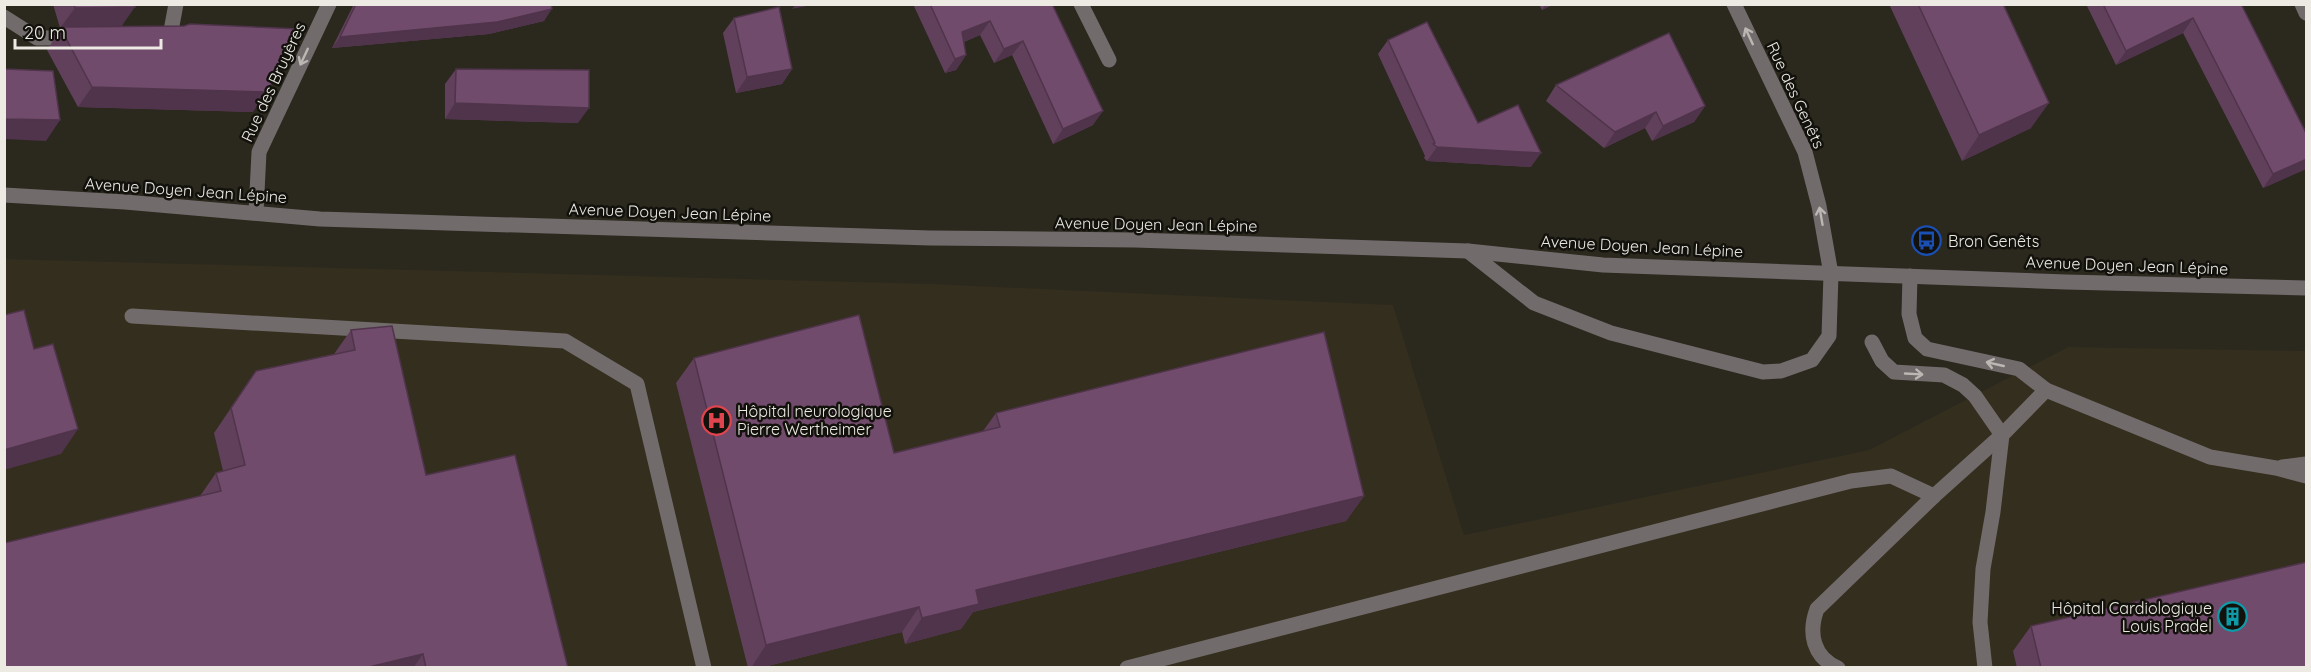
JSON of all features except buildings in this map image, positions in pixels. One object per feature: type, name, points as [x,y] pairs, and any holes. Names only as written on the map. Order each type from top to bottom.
[{"type":"street","points":[[148,36],[171,36],[176,4]]},
{"type":"street","name":"Rue des Bruyères","points":[[256,212],[259,152],[329,4]]},
{"type":"street","points":[[1081,4],[1109,60]]},
{"type":"street","name":"Rue des Genêts","points":[[1468,252],[1534,303],[1611,333],[1763,372],[1781,371],[1812,360],[1828,336],[1831,274],[1819,206],[1804,152],[1734,4]]},
{"type":"street","points":[[2302,4],[2307,13]]},
{"type":"street","points":[[4,17],[37,38],[92,37]]},
{"type":"street","name":"Avenue Doyen Jean Lépine","points":[[4,195],[256,212],[320,219],[906,237],[1135,240],[1468,252],[1603,265],[2307,288]]},
{"type":"street","points":[[1910,276],[1909,314],[1915,338],[1927,349],[2019,369],[2046,390],[2210,457],[2276,468],[2307,476]]},
{"type":"street","points":[[132,316],[565,341],[637,384],[704,668]]},
{"type":"street","points":[[1872,342],[1882,361],[1894,372],[1944,375],[1964,385],[1975,396],[2002,435],[1993,512],[1983,569],[1980,622],[1985,668]]},
{"type":"street","points":[[1838,668],[1827,663],[1817,651],[1812,637],[1812,623],[1817,609],[1934,496],[2002,435],[2046,390]]},
{"type":"street","points":[[2276,468],[2307,464]]},
{"type":"street","points":[[1136,666],[1851,481],[1891,476],[1934,496]]},
{"type":"shaded area","name":"Hôpital neurologique Pierre Wertheimer","points":[[5,259],[932,284],[1393,305],[1464,535],[1869,450],[2068,347],[2306,351],[2306,667],[5,668]]},
{"type":"place","name":"Bron Genêts","points":[[1927,241]]},
{"type":"place","name":"Hôpital neurologique Pierre Wertheimer","points":[[716,420]]},
{"type":"place","name":"Hôpital Cardiologique Louis Pradel","points":[[2233,617]]}]
